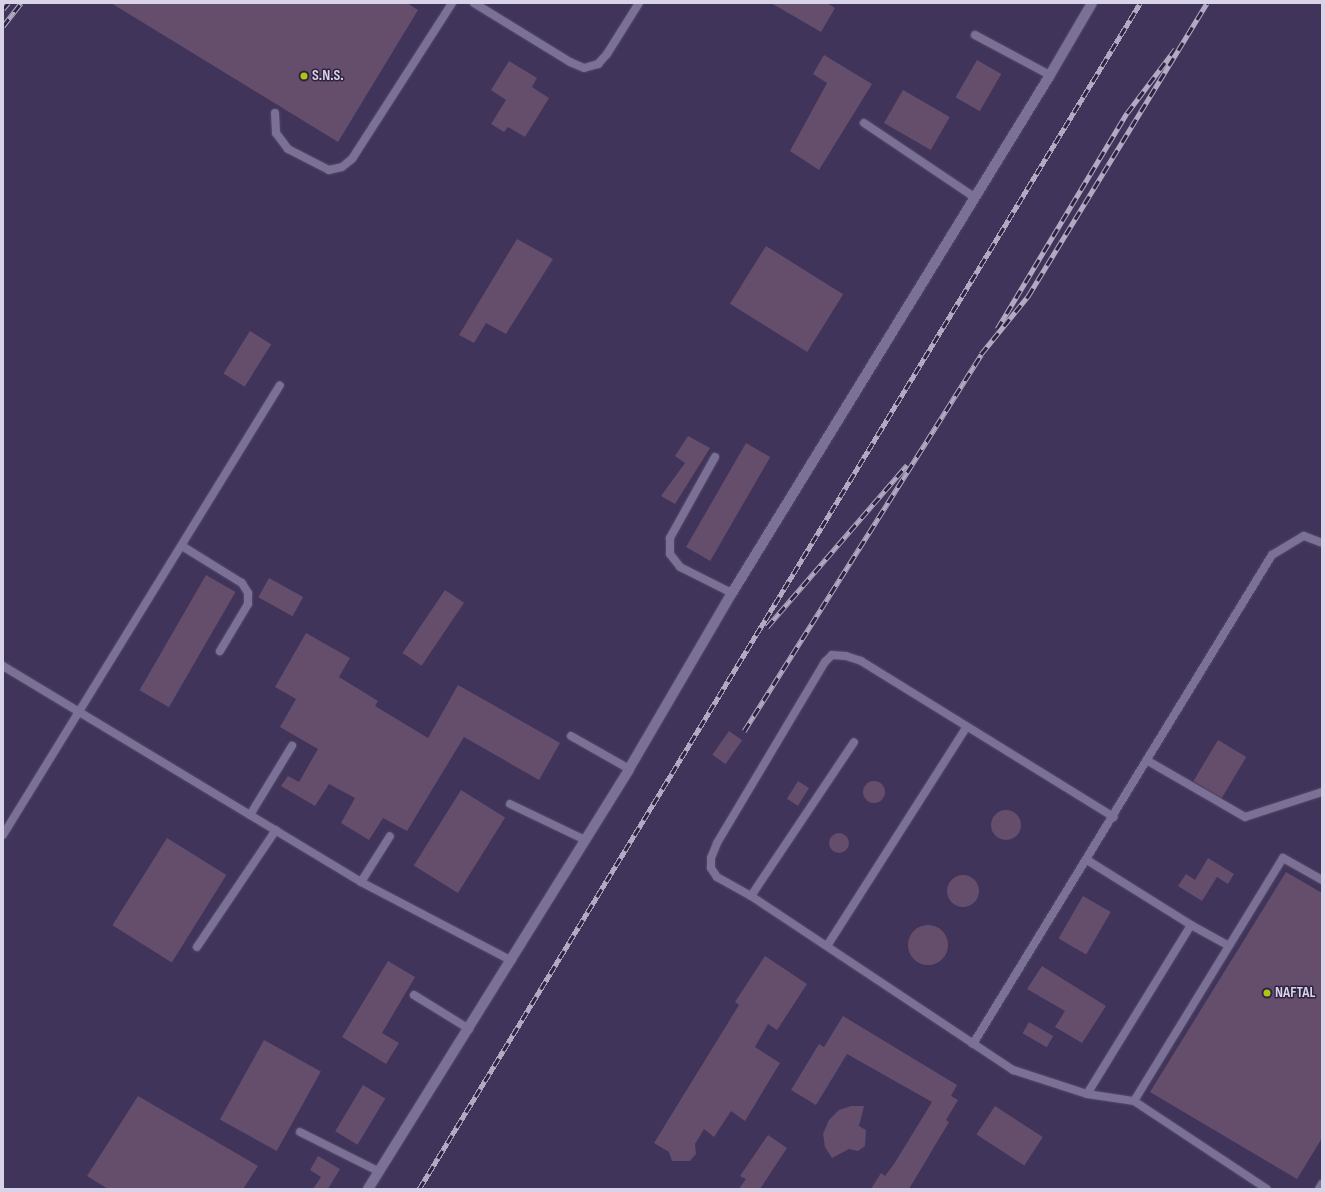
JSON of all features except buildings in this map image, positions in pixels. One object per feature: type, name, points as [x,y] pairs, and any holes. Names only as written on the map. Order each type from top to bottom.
[{"type":"street","points":[[368,1189],[512,961],[583,839],[629,769],[732,593],[1050,75],[1092,3]]},
{"type":"lane","points":[[275,113],[276,133],[288,149],[329,170],[342,167],[352,159],[452,3]]},
{"type":"lane","points":[[474,3],[570,62],[584,68],[598,64],[607,54],[639,3]]},
{"type":"lane","points":[[975,35],[1050,75]]},
{"type":"lane","points":[[864,123],[974,197]]},
{"type":"lane","points":[[3,835],[280,385]]},
{"type":"lane","points":[[715,457],[670,538],[670,554],[680,567],[732,593]]},
{"type":"lane","points":[[973,1044],[1114,817],[1272,554],[1304,536],[1322,543]]},
{"type":"lane","points":[[182,546],[242,583],[248,593],[248,604],[220,651]]},
{"type":"lane","points":[[1114,817],[966,728],[861,661],[846,656],[832,655],[825,662],[717,843],[712,858],[711,868],[717,877],[751,896],[1013,1070],[1087,1094],[1134,1101],[1267,1189]]},
{"type":"lane","points":[[3,666],[361,882],[512,961]]},
{"type":"lane","points":[[827,946],[966,728]]},
{"type":"lane","points":[[571,736],[629,769]]},
{"type":"lane","points":[[751,896],[854,742]]},
{"type":"lane","points":[[250,815],[292,746]]},
{"type":"lane","points":[[1148,761],[1245,817],[1322,792]]},
{"type":"lane","points":[[510,804],[583,839]]},
{"type":"lane","points":[[197,947],[276,830]]},
{"type":"lane","points":[[361,882],[390,836]]},
{"type":"lane","points":[[1134,1101],[1283,858],[1322,880]]},
{"type":"lane","points":[[1087,860],[1191,925],[1229,946]]},
{"type":"lane","points":[[1087,1094],[1191,925]]},
{"type":"lane","points":[[414,995],[469,1030]]},
{"type":"lane","points":[[300,1132],[378,1171]]},
{"type":"lane","points":[[1319,1189],[1322,1184]]},
{"type":"shaded area","points":[[3,3],[1322,3],[1322,1189],[3,1189]]},
{"type":"railway","points":[[3,9],[8,3]]},
{"type":"railway","points":[[3,26],[21,3]]},
{"type":"railway","points":[[419,1189],[1140,3]]},
{"type":"railway","points":[[744,731],[981,354],[1028,296],[1207,3]]},
{"type":"railway","points":[[997,329],[1127,113],[1175,49]]},
{"type":"railway","points":[[767,627],[907,465]]},
{"type":"place","name":"S.N.S.","points":[[304,76]]},
{"type":"place","name":"NAFTAL","points":[[1267,993]]}]
